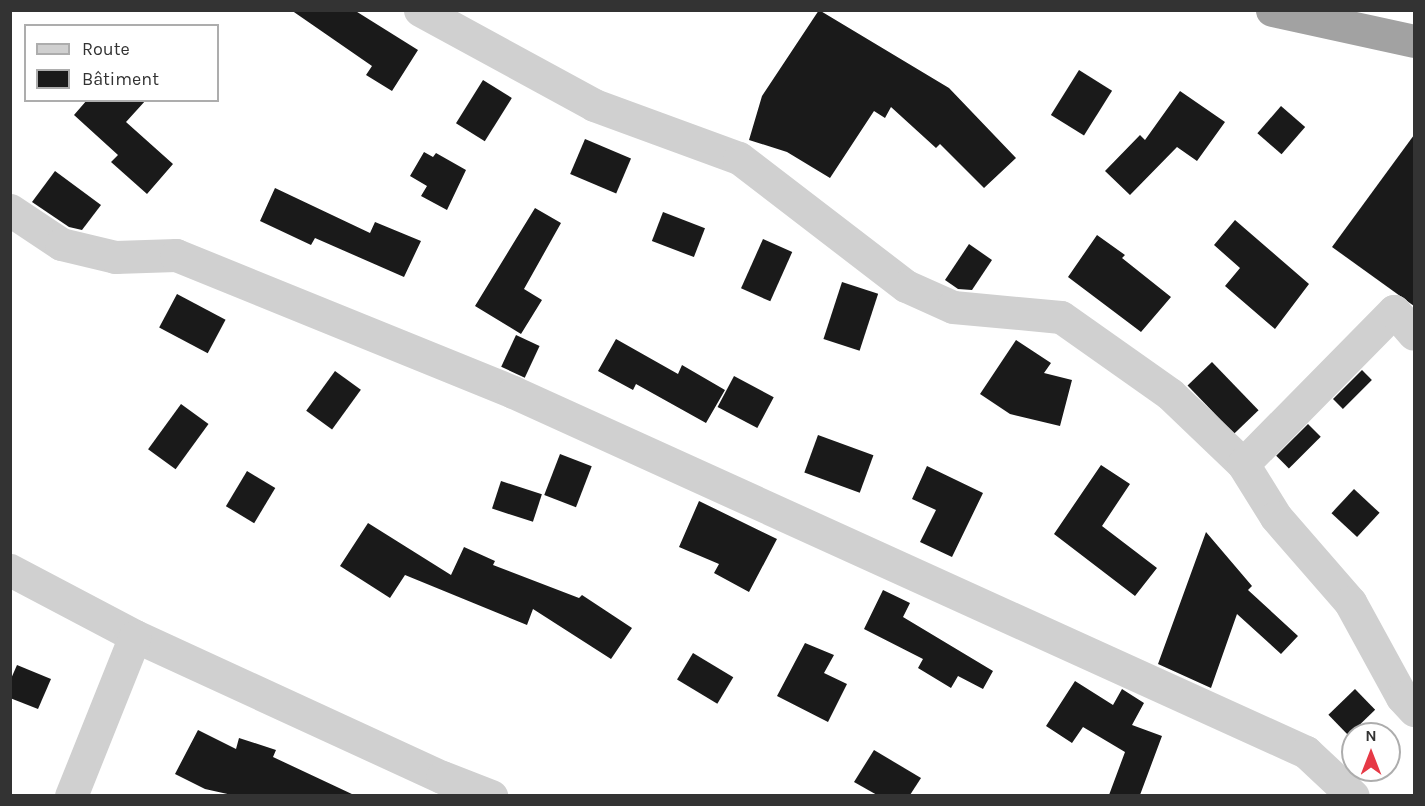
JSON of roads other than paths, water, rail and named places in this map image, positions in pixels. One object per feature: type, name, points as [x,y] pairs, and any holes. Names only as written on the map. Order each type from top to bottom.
[{"type":"highway","points":[[1272,10],[1414,41]]},
{"type":"street","points":[[420,10],[594,105],[739,158],[906,286],[953,307],[1061,317],[1170,394],[1243,464],[1276,517],[1350,602],[1402,697],[1414,711]]},
{"type":"street","points":[[10,210],[62,244],[115,256],[176,255],[513,392],[1306,752],[1353,795]]},
{"type":"street","points":[[1243,464],[1394,311],[1414,334]]},
{"type":"street","points":[[10,570],[135,636],[438,786],[491,795]]},
{"type":"street","points":[[71,795],[135,636]]}]
